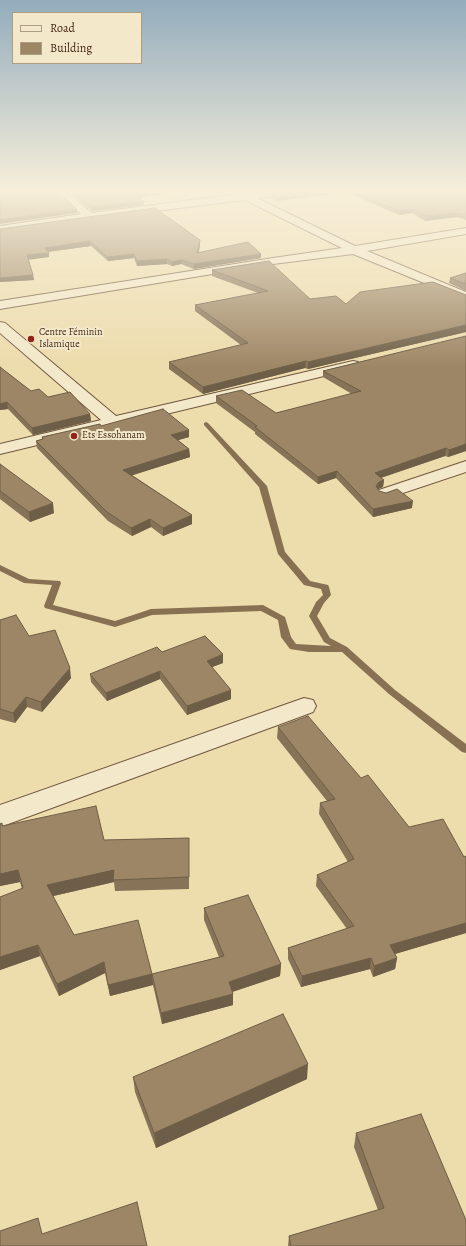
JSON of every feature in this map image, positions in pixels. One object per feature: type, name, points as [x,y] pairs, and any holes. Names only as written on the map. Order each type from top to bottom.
[{"type":"street","points":[[0,305],[274,261],[346,251]]},
{"type":"street","points":[[357,251],[466,296]]},
{"type":"street","points":[[0,326],[112,422]]},
{"type":"street","points":[[0,449],[368,361]]},
{"type":"street","points":[[385,494],[466,466]]},
{"type":"street","points":[[0,816],[304,706]]},
{"type":"building","points":[[0,251],[48,251],[49,253],[27,255],[33,275],[0,278]]},
{"type":"building","points":[[101,251],[197,251],[197,253],[206,251],[258,251],[261,254],[194,264],[181,260],[172,262],[167,259],[137,261],[134,254],[107,257]]},
{"type":"building","points":[[269,261],[310,299],[336,296],[346,304],[360,292],[433,282],[466,295],[466,325],[308,362],[306,361],[203,387],[169,362],[248,343],[195,305],[268,291],[212,270]]},
{"type":"building","points":[[466,273],[466,284],[450,278]]},
{"type":"building","points":[[466,336],[466,444],[449,450],[446,448],[375,473],[384,480],[379,482],[376,486],[379,491],[386,493],[397,489],[413,501],[373,509],[337,471],[318,477],[255,427],[257,426],[216,396],[242,390],[276,413],[361,391],[323,371]]},
{"type":"building","points":[[0,367],[31,391],[39,389],[48,397],[70,392],[90,414],[32,428],[7,402],[0,404]]},
{"type":"building","points":[[163,409],[189,430],[171,435],[189,449],[123,470],[192,515],[163,528],[150,519],[131,528],[107,512],[36,441],[43,439],[42,437],[100,424],[101,426]]},
{"type":"building","points":[[0,464],[53,503],[29,512],[0,491]]},
{"type":"building","points":[[16,615],[29,636],[55,630],[70,668],[41,702],[26,697],[13,713],[0,709],[0,620]]},
{"type":"building","points":[[205,636],[223,654],[207,661],[231,690],[187,706],[160,671],[106,693],[90,674],[157,647],[162,652]]},
{"type":"building","points":[[308,716],[361,778],[368,775],[409,827],[443,819],[464,857],[466,856],[466,923],[390,945],[397,958],[374,966],[371,958],[302,976],[288,948],[354,926],[317,875],[354,859],[320,803],[335,799],[278,727]]},
{"type":"building","points":[[96,806],[104,840],[189,838],[189,877],[113,880],[114,870],[47,885],[74,935],[138,920],[152,974],[108,985],[104,962],[57,984],[38,945],[0,957],[0,897],[23,888],[18,870],[0,874],[0,824],[2,823],[2,826]]},
{"type":"building","points":[[248,895],[281,964],[229,982],[233,994],[161,1013],[152,974],[224,956],[204,908]]},
{"type":"building","points":[[283,1014],[308,1064],[154,1133],[133,1077]]},
{"type":"building","points":[[421,1114],[466,1220],[466,1246],[291,1246],[289,1236],[384,1208],[356,1133]]},
{"type":"building","points":[[137,1202],[147,1246],[0,1246],[0,1231],[38,1218],[42,1234]]},
{"type":"waterway","points":[[206,424],[263,486],[281,552],[307,583],[325,587],[327,595],[320,602],[313,616],[327,640],[344,649],[392,692],[466,749]]},
{"type":"waterway","points":[[0,568],[27,581],[57,583],[48,606],[115,624],[151,612],[263,608],[282,619],[286,637],[293,647],[309,649],[341,649]]},
{"type":"place","name":"Centre Féminin Islamique","points":[[31,339]]},
{"type":"place","name":"Ets Essohanam","points":[[74,436]]}]
